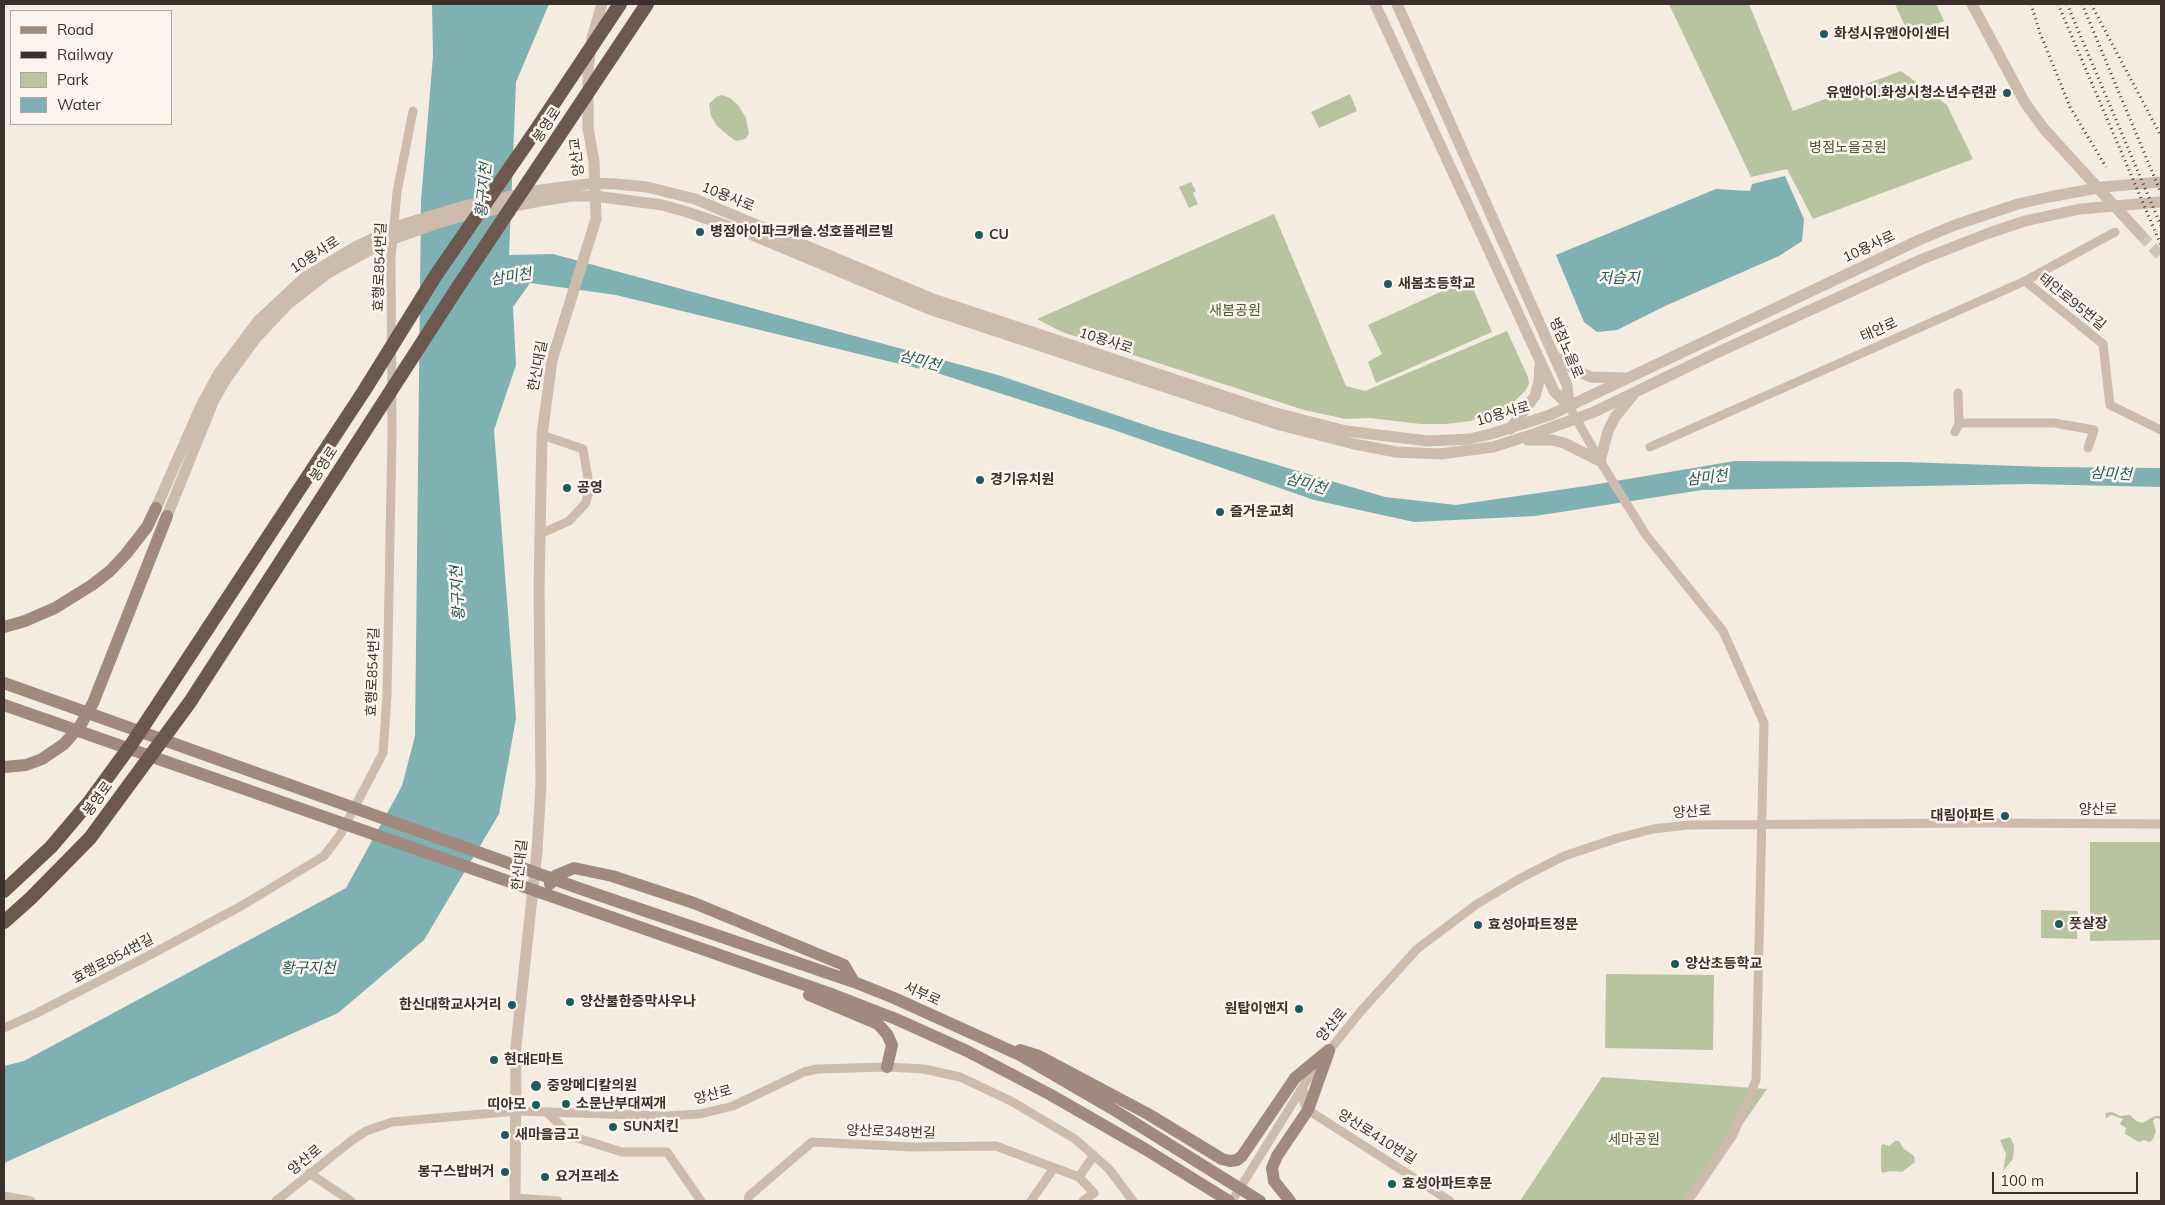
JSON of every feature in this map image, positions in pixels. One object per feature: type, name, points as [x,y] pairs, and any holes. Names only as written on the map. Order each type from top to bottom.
[{"type":"highway","name":"봉영로","points":[[4,891],[51,847],[90,801],[131,745],[364,391],[436,275],[620,4]]},
{"type":"highway","name":"봉영로","points":[[4,922],[90,838],[190,702],[362,436],[647,4]]},
{"type":"main road","points":[[4,627],[25,621],[55,608],[92,586],[126,554],[147,526],[156,508]]},
{"type":"main road","points":[[4,767],[26,765],[42,759],[64,744],[80,726],[93,704],[167,516]]},
{"type":"main road","name":"서부로","points":[[4,683],[584,890],[854,982],[1020,1055],[1111,1108],[1258,1200]]},
{"type":"main road","points":[[4,704],[896,1019],[967,1051],[1060,1100],[1230,1201]]},
{"type":"main road","points":[[532,889],[545,890],[555,876],[574,868],[612,876],[694,903],[844,965],[854,982]]},
{"type":"main road","points":[[722,956],[878,1024],[887,1034],[892,1045],[887,1067]]},
{"type":"main road","points":[[992,1042],[1040,1056],[1148,1114],[1222,1159],[1230,1161],[1237,1160],[1242,1156],[1295,1078],[1329,1050]]},
{"type":"main road","points":[[1290,1201],[1274,1181],[1272,1168],[1277,1156],[1308,1110],[1329,1050]]},
{"type":"street","name":"양산교","points":[[569,304],[596,219],[595,183],[588,128],[588,69],[592,38],[602,4]]},
{"type":"street","name":"병점노을로","points":[[1375,4],[1540,362],[1554,391],[1569,406]]},
{"type":"street","name":"병점노을로","points":[[1397,4],[1567,385],[1569,406]]},
{"type":"street","points":[[1972,4],[2025,102],[2045,130],[2141,235]]},
{"type":"street","points":[[1403,65],[1406,59],[1414,56],[1421,58]]},
{"type":"street","name":"효행로854번길","points":[[4,1028],[148,956],[243,905],[324,856],[340,836],[383,753],[387,695],[392,446],[391,258],[397,192],[413,110]]},
{"type":"street","name":"10용사로","points":[[156,508],[201,406],[219,373],[258,320],[348,251],[404,224],[461,207],[562,192],[595,183],[647,187],[695,199],[933,299],[1263,409],[1346,431],[1428,441],[1469,439],[1515,428],[1569,406],[1919,240],[1990,212],[2050,196],[2093,188],[2161,182]]},
{"type":"street","points":[[645,203],[640,193],[647,187]]},
{"type":"street","name":"10용사로","points":[[562,192],[645,203],[687,212],[733,227],[930,309],[1323,437],[1396,452],[1418,454],[1474,451],[1519,439],[1576,418],[1920,260],[1989,233],[2025,221],[2080,209],[2161,202]]},
{"type":"street","name":"태안로","points":[[1650,447],[2025,282],[2115,232]]},
{"type":"street","name":"태안로95번길","points":[[2025,282],[2103,344],[2110,405],[2161,430]]},
{"type":"street","name":"10용사로","points":[[167,516],[214,400],[226,378],[268,324],[306,283]]},
{"type":"street","name":"한신대길","points":[[558,1201],[515,1200],[516,1046],[541,784],[540,534],[542,434],[552,360],[569,304]]},
{"type":"street","points":[[1519,439],[1527,433],[1527,429],[1515,428],[1535,396],[1539,381],[1540,362],[1551,361],[1554,356],[1577,371],[1591,377],[1629,378]]},
{"type":"street","points":[[1600,461],[1611,424],[1636,392]]},
{"type":"street","points":[[1955,432],[1959,423],[1958,394]]},
{"type":"street","points":[[1569,406],[1600,461],[1646,535],[1723,631],[1764,723],[1756,1080],[1733,1135],[1688,1201]]},
{"type":"street","points":[[1959,423],[2054,423],[2094,430],[2088,448]]},
{"type":"street","points":[[540,534],[569,521],[585,504],[590,490],[583,449],[542,434]]},
{"type":"street","points":[[1519,439],[1552,440],[1564,443],[1600,461]]},
{"type":"street","name":"양산로","points":[[1230,1201],[1312,1072],[1417,949],[1477,904],[1519,879],[1564,856],[1618,838],[1653,829],[1688,825],[1762,823],[2161,824]]},
{"type":"street","name":"양산로","points":[[276,1201],[309,1173],[359,1136],[392,1122],[517,1111],[665,1116],[700,1114],[733,1106],[804,1072],[817,1069],[887,1067],[924,1068],[960,1076],[1011,1100],[1075,1139],[1109,1169],[1133,1201]]},
{"type":"street","points":[[1303,1088],[1304,1103],[1308,1110]]},
{"type":"street","name":"양산로410번길","points":[[1308,1110],[1450,1201]]},
{"type":"street","points":[[547,1112],[571,1136],[622,1152],[667,1152],[701,1201]]},
{"type":"street","name":"양산로348번길","points":[[748,1201],[749,1196],[812,1142],[912,1147],[996,1146],[1079,1178]]},
{"type":"street","points":[[1083,1201],[1094,1193],[1079,1178],[1094,1155]]},
{"type":"street","points":[[1031,1201],[1054,1168]]},
{"type":"street","points":[[309,1173],[351,1201]]},
{"type":"street","points":[[4,1196],[31,1201]]},
{"type":"green space","name":"병점노을공원","points":[[1669,4],[1749,4],[1793,111],[1901,71],[1947,105],[1973,159],[1813,219],[1787,169],[1751,177]]},
{"type":"green space","points":[[1895,4],[1936,4],[1944,21],[1909,35]]},
{"type":"green space","points":[[1350,94],[1357,111],[1319,128],[1311,112]]},
{"type":"green space","points":[[722,95],[730,98],[738,105],[746,118],[749,134],[745,139],[736,141],[717,126],[711,116],[709,104],[716,97]]},
{"type":"green space","points":[[1191,182],[1196,191],[1193,193],[1198,204],[1189,208],[1179,187]]},
{"type":"green space","name":"새봄공원","points":[[1274,214],[1346,386],[1365,391],[1507,331],[1528,377],[1529,384],[1525,391],[1507,409],[1470,421],[1446,424],[1421,424],[1370,418],[1346,419],[1304,410],[1062,332],[1037,319]]},
{"type":"green space","points":[[1469,279],[1492,332],[1376,383],[1368,362],[1382,354],[1368,325]]},
{"type":"green space","points":[[2090,842],[2161,842],[2161,940],[2090,941]]},
{"type":"green space","name":"풋살장","points":[[2041,910],[2078,911],[2077,939],[2041,938]]},
{"type":"green space","points":[[1606,974],[1714,975],[1713,1050],[1605,1048]]},
{"type":"green space","name":"세마공원","points":[[1602,1077],[1767,1089],[1689,1201],[1520,1201]]},
{"type":"green space","points":[[2112,1112],[2120,1116],[2130,1115],[2136,1121],[2142,1123],[2155,1116],[2161,1116],[2161,1119],[2155,1118],[2153,1121],[2156,1131],[2153,1139],[2150,1142],[2144,1140],[2139,1142],[2125,1134],[2126,1128],[2120,1124],[2123,1119],[2112,1115],[2106,1118],[2105,1113]]},
{"type":"green space","points":[[2010,1137],[2014,1145],[2013,1159],[2003,1171],[2006,1154],[2000,1140]]},
{"type":"green space","points":[[1895,1141],[1899,1141],[1904,1149],[1914,1156],[1915,1162],[1902,1172],[1890,1171],[1883,1173],[1881,1171],[1881,1146],[1883,1144],[1889,1146]]},
{"type":"water","name":"황구지천","points":[[432,4],[549,4],[516,82],[509,255],[553,254],[998,375],[1157,429],[1385,497],[1456,505],[1735,461],[1906,462],[2047,467],[2161,468],[2161,487],[2029,484],[1702,490],[1535,516],[1414,522],[1314,500],[1114,430],[937,373],[616,295],[530,283],[513,307],[516,365],[494,430],[516,718],[499,814],[424,940],[338,1013],[4,1163],[4,1066],[24,1061],[346,888],[402,786],[415,736],[421,201],[433,56]]},
{"type":"water","name":"저습지","points":[[1785,176],[1804,219],[1802,241],[1779,256],[1665,306],[1617,330],[1597,332],[1584,322],[1556,255],[1716,189],[1750,191],[1752,184]]},
{"type":"tunnel","points":[[2141,235],[2161,256]]},
{"type":"railway","points":[[2031,4],[2040,33],[2070,107],[2106,167]]},
{"type":"railway","points":[[2058,4],[2161,245]]},
{"type":"railway","points":[[2067,4],[2161,226]]},
{"type":"railway","points":[[2082,4],[2161,193]]},
{"type":"railway","points":[[2091,4],[2161,136]]},
{"type":"place","name":"화성시유앤아이센터","points":[[1824,34]]},
{"type":"place","name":"유앤아이.화성시청소년수련관","points":[[2007,93]]},
{"type":"place","name":"병점아이파크캐슬.성호플레르빌","points":[[700,232]]},
{"type":"place","name":"CU","points":[[979,235]]},
{"type":"place","name":"새봄초등학교","points":[[1388,284]]},
{"type":"place","name":"경기유치원","points":[[980,480]]},
{"type":"place","name":"공영","points":[[567,488]]},
{"type":"place","name":"즐거운교회","points":[[1220,512]]},
{"type":"place","name":"대림아파트","points":[[2005,816]]},
{"type":"place","name":"풋살장","points":[[2059,924]]},
{"type":"place","name":"효성아파트정문","points":[[1478,925]]},
{"type":"place","name":"양산초등학교","points":[[1675,964]]},
{"type":"place","name":"양산불한증막사우나","points":[[570,1002]]},
{"type":"place","name":"한신대학교사거리","points":[[512,1005]]},
{"type":"place","name":"원탑이앤지","points":[[1299,1009]]},
{"type":"place","name":"현대E마트","points":[[494,1060]]},
{"type":"place","name":"중앙메디칼의원","points":[[536,1086]]},
{"type":"place","name":"소문난부대찌개","points":[[566,1104]]},
{"type":"place","name":"띠아모","points":[[536,1105]]},
{"type":"place","name":"SUN치킨","points":[[613,1127]]},
{"type":"place","name":"새마을금고","points":[[505,1135]]},
{"type":"place","name":"봉구스밥버거","points":[[505,1172]]},
{"type":"place","name":"요거프레소","points":[[545,1177]]},
{"type":"place","name":"효성아파트후문","points":[[1392,1184]]},
{"type":"water label","name":"삼미천","points":[[511,277]]},
{"type":"water label","name":"삼미천","points":[[920,361]]},
{"type":"water label","name":"삼미천","points":[[2111,474]]},
{"type":"water label","name":"삼미천","points":[[1707,478]]},
{"type":"water label","name":"삼미천","points":[[1306,484]]}]
